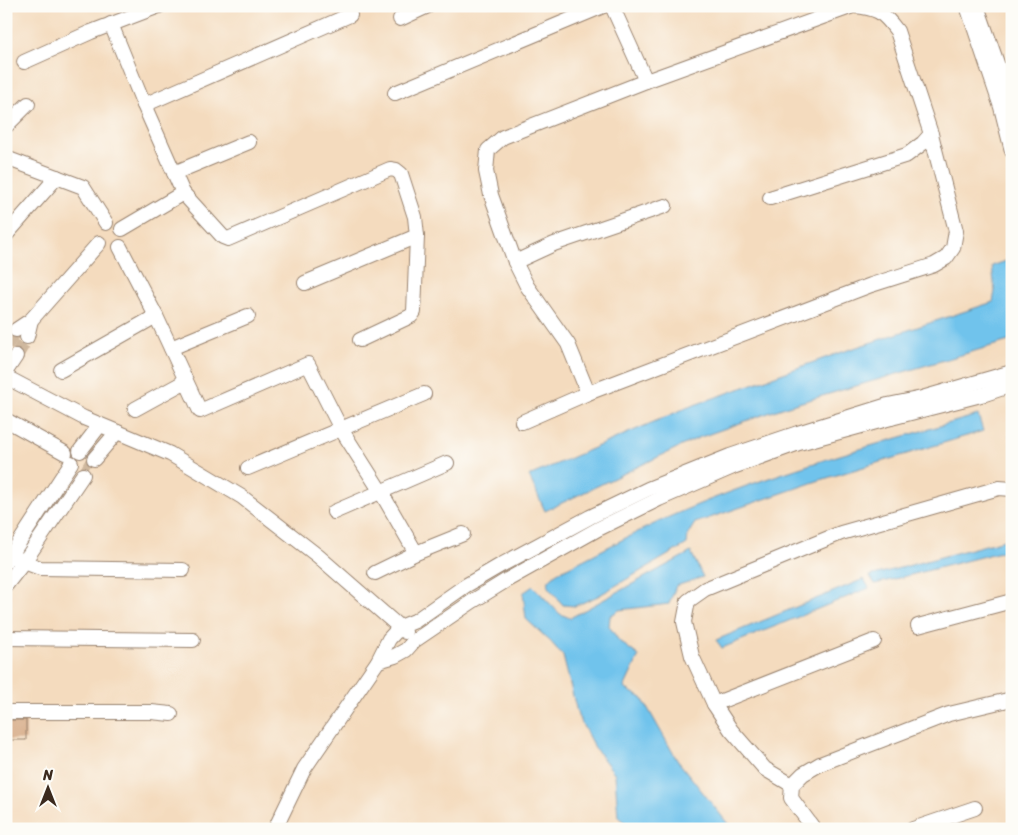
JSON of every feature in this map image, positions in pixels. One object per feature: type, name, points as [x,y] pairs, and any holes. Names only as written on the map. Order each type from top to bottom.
[{"type":"street","points":[[24,62],[111,24],[159,6]]},
{"type":"street","points":[[400,19],[428,6]]},
{"type":"street","points":[[395,93],[603,6]]},
{"type":"street","points":[[612,6],[646,81]]},
{"type":"street","points":[[522,422],[588,393],[871,285],[934,265],[946,258],[953,248],[956,231],[931,134],[897,31],[887,18],[871,7],[854,6],[646,81],[503,137],[488,150],[486,171],[491,196],[515,262],[527,286],[568,344],[588,393]]},
{"type":"street","points":[[967,6],[1001,107],[1012,151]]},
{"type":"street","points":[[977,6],[1012,106]]},
{"type":"street","points":[[144,106],[350,16]]},
{"type":"street","points":[[111,24],[144,106],[183,193],[223,237],[228,239],[390,169],[396,170],[401,174],[415,216],[417,236],[414,312],[411,316],[360,340]]},
{"type":"street","points":[[6,126],[28,104]]},
{"type":"street","points":[[770,198],[907,155],[923,143],[931,134]]},
{"type":"street","points":[[174,173],[249,142]]},
{"type":"street","points":[[6,158],[83,187],[106,224]]},
{"type":"street","points":[[6,235],[57,177]]},
{"type":"street","points":[[127,226],[120,247],[111,250],[106,249],[99,243],[97,239],[99,230],[106,224],[127,226],[183,193]]},
{"type":"street","points":[[515,262],[554,244],[665,206]]},
{"type":"street","points":[[305,283],[417,236]]},
{"type":"street","points":[[21,334],[31,320],[99,243]]},
{"type":"street","points":[[120,247],[156,316],[200,411],[308,364],[341,429],[381,492],[416,553]]},
{"type":"street","points":[[61,370],[156,316]]},
{"type":"street","points":[[171,348],[248,316]]},
{"type":"street","points":[[6,371],[16,356]]},
{"type":"street","points":[[378,661],[395,656],[406,650],[414,641],[473,600],[507,580],[598,529],[659,499],[733,467],[889,412],[922,398],[1012,372]]},
{"type":"street","points":[[6,377],[84,418],[170,454],[242,497],[318,556],[414,641]]},
{"type":"street","points":[[135,409],[186,380]]},
{"type":"street","points":[[275,829],[304,769],[378,661],[389,639],[400,627],[414,621],[465,586],[590,518],[676,478],[730,456],[889,412],[985,394],[1012,385]]},
{"type":"street","points":[[248,468],[424,394]]},
{"type":"street","points":[[100,425],[72,456],[9,558],[40,568],[184,570]]},
{"type":"street","points":[[8,426],[72,456]]},
{"type":"street","points":[[94,459],[117,432]]},
{"type":"street","points":[[334,512],[447,463]]},
{"type":"street","points":[[6,585],[24,562],[83,475]]},
{"type":"street","points":[[792,785],[765,769],[731,730],[714,704],[692,656],[684,622],[688,601],[705,589],[842,533],[999,488],[1012,489]]},
{"type":"street","points":[[375,573],[416,553],[463,534]]},
{"type":"street","points":[[501,565],[498,570],[507,580]]},
{"type":"street","points":[[918,626],[1012,601]]},
{"type":"street","points":[[6,638],[193,640]]},
{"type":"street","points":[[714,704],[874,641]]},
{"type":"street","points":[[814,829],[791,798],[792,785],[803,774],[820,764],[949,714],[1012,699]]},
{"type":"street","points":[[6,712],[170,714]]},
{"type":"street","points":[[913,829],[975,808]]},
{"type":"water","points":[[1012,259],[1012,340],[788,406],[698,438],[545,511],[529,476],[686,408],[839,353],[993,302],[995,291],[992,266]]},
{"type":"water","points":[[978,415],[983,431],[817,481],[695,523],[688,534],[687,544],[598,596],[575,606],[563,605],[548,587],[549,580],[557,573],[706,501],[783,473]]},
{"type":"water","points":[[1012,538],[1012,549],[875,584],[870,576]]},
{"type":"water","points":[[691,552],[703,577],[676,586],[669,604],[619,610],[610,616],[609,626],[619,641],[639,656],[624,688],[642,698],[677,760],[732,829],[633,829],[618,817],[615,774],[594,747],[578,716],[563,656],[526,619],[523,593],[533,586],[560,614],[570,618]]},
{"type":"water","points":[[864,579],[869,588],[722,648],[716,640]]},
{"type":"building","points":[[6,720],[26,720],[26,740],[6,740]]},
{"type":"tunnel","points":[[6,345],[16,330]]},
{"type":"tunnel","points":[[16,356],[27,337]]},
{"type":"tunnel","points":[[65,453],[89,467]]}]
